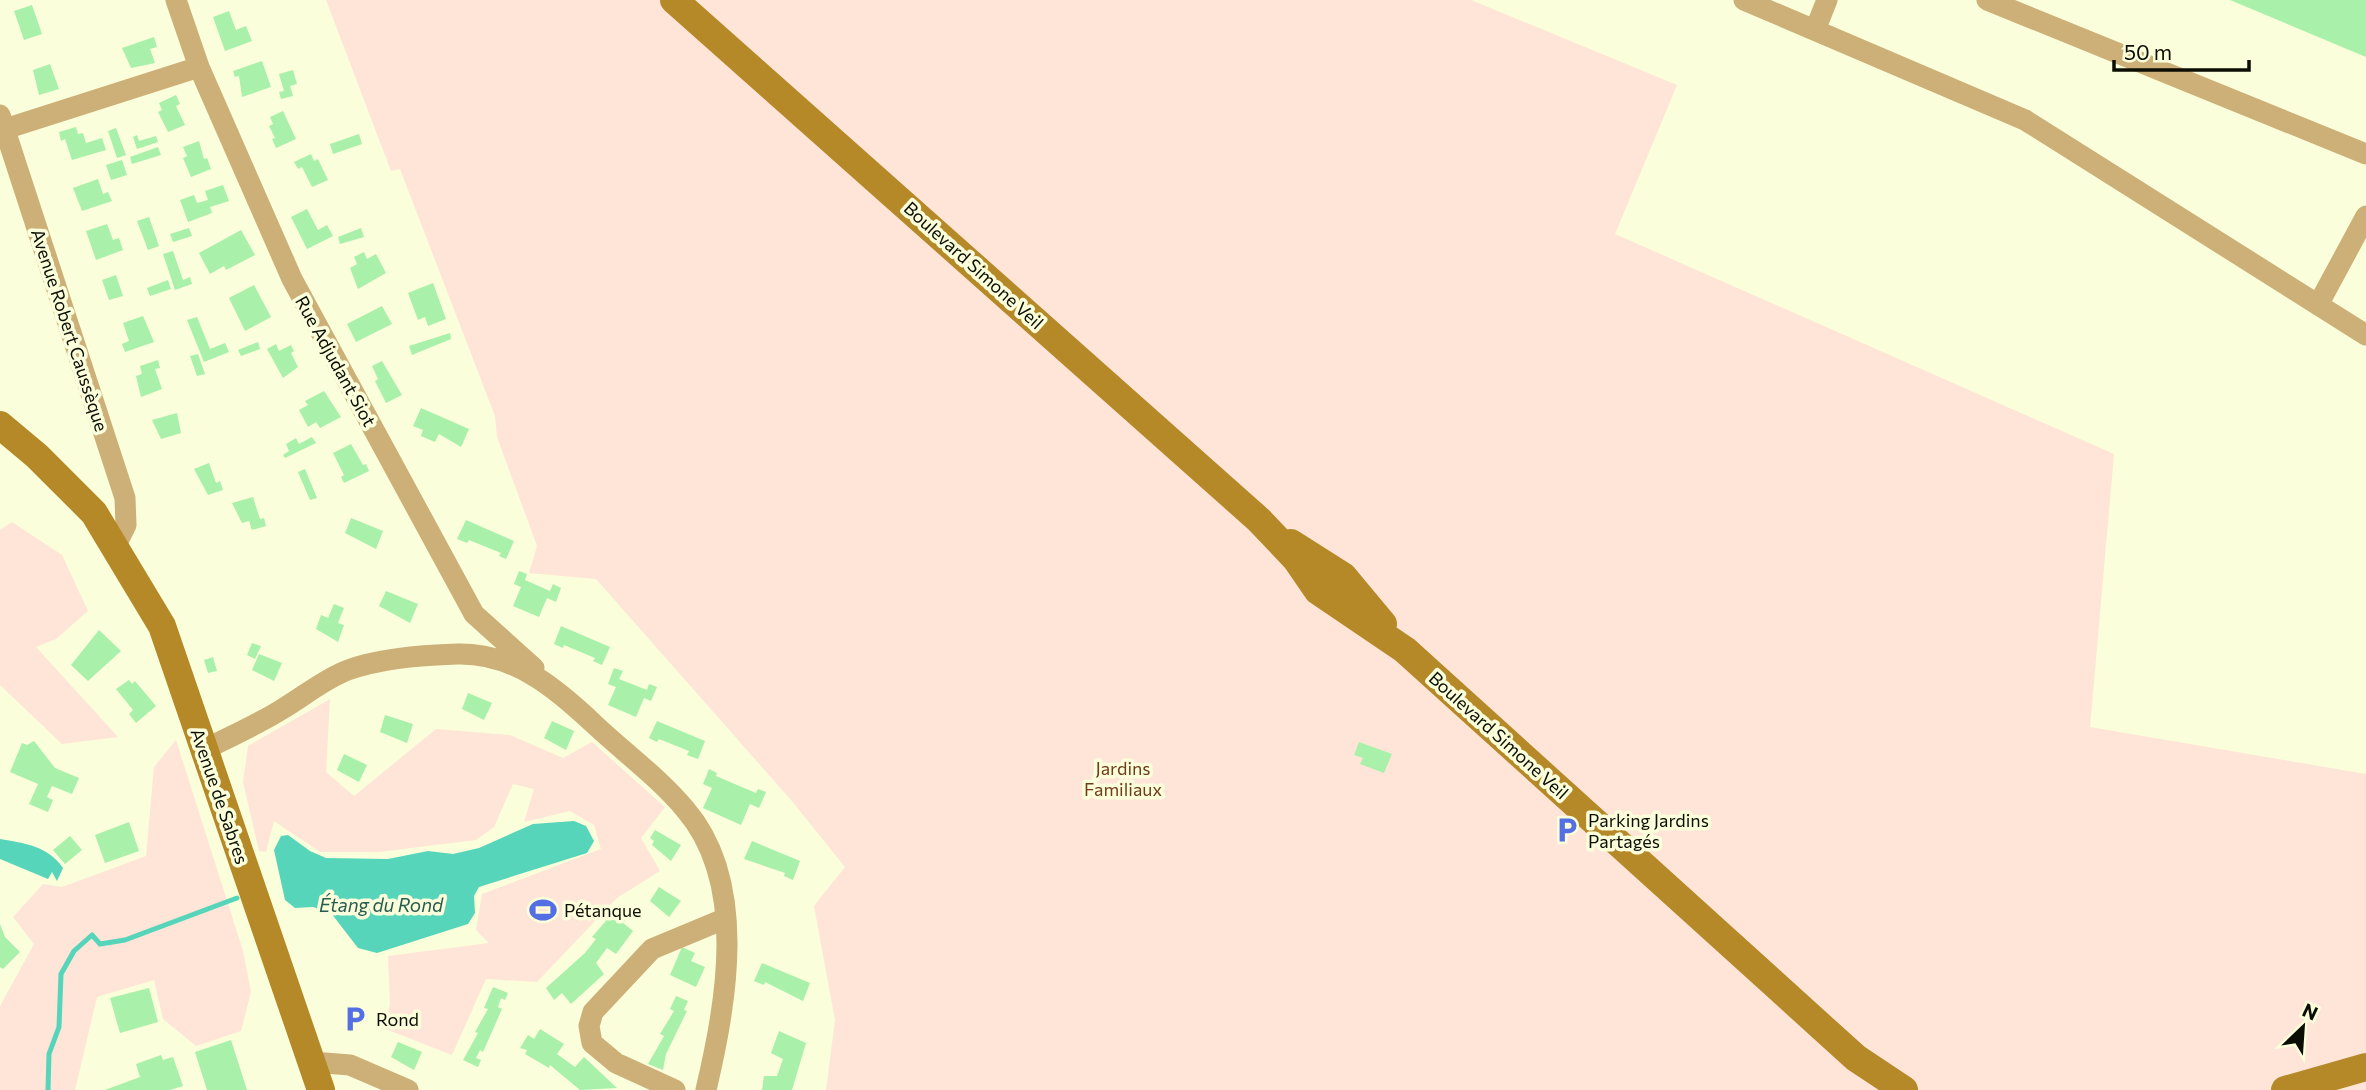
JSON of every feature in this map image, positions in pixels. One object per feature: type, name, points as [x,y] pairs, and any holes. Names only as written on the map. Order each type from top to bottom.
[{"type":"main road","name":"Boulevard Simone Veil","points":[[681,3],[1259,520],[1343,576],[1405,650],[1856,1058],[1904,1090]]},
{"type":"main road","name":"Avenue de Sabres","points":[[0,425],[37,456],[94,513],[116,545],[162,626],[321,1090]]},
{"type":"main road","name":"Boulevard Simone Veil","points":[[1812,1016],[1869,1059],[1927,1090]]},
{"type":"main road","points":[[2285,1090],[2366,1067]]},
{"type":"street","name":"Rue Adjudant Siot","points":[[176,0],[199,67],[292,279],[474,614],[553,686]]},
{"type":"street","points":[[1744,0],[2025,120],[2366,335]]},
{"type":"street","points":[[1815,30],[1827,0]]},
{"type":"street","points":[[1987,0],[2366,154]]},
{"type":"street","points":[[2,122],[199,67]]},
{"type":"street","name":"Avenue Robert Caussèque","points":[[2,122],[125,498],[125,525],[116,545]]},
{"type":"street","points":[[2318,304],[2366,216]]},
{"type":"street","points":[[204,750],[278,712],[347,670],[404,659],[461,654],[514,664],[553,686],[686,809],[709,848],[722,889],[724,919],[720,1028],[706,1090]]},
{"type":"street","points":[[675,1090],[615,1063],[592,1043],[589,1026],[593,1012],[652,949],[724,919]]},
{"type":"street","points":[[312,1062],[350,1065],[408,1090]]},
{"type":"green space","name":"Jardins Familiaux","points":[[326,0],[1471,0],[1677,85],[1615,234],[2114,454],[2090,727],[2366,774],[2366,1090],[826,1090],[835,1020],[814,906],[845,867],[791,800],[596,579],[529,573],[537,546],[497,437],[495,416],[400,169],[391,171]]},
{"type":"green space","points":[[12,522],[62,555],[88,611],[56,639],[36,647],[118,737],[62,744],[0,685],[0,530]]},
{"type":"green space","points":[[330,699],[326,772],[354,796],[436,729],[510,735],[563,758],[592,742],[665,807],[641,838],[660,871],[617,898],[537,982],[486,979],[452,1055],[383,1028],[390,1005],[388,956],[489,943],[476,930],[482,894],[601,849],[594,825],[570,811],[524,822],[534,789],[513,784],[494,827],[476,840],[379,852],[320,852],[274,821],[266,852],[259,851],[243,782],[248,746]]},
{"type":"green space","points":[[176,740],[243,951],[251,992],[241,1031],[196,1046],[163,1019],[154,980],[97,997],[75,1090],[0,1090],[0,1006],[34,944],[13,917],[43,884],[62,887],[146,856],[154,767]]},
{"type":"water","name":"Étang du Rond","points":[[574,821],[586,826],[594,841],[587,853],[479,887],[474,896],[475,913],[468,924],[377,953],[358,948],[331,913],[313,907],[295,908],[285,900],[274,850],[281,836],[288,835],[310,851],[326,858],[388,859],[428,851],[453,854],[479,848],[533,824]]},
{"type":"water","points":[[0,839],[35,847],[50,855],[63,868],[57,881],[52,872],[48,879],[0,859]]},
{"type":"building","points":[[2230,0],[2366,0],[2366,57]]},
{"type":"building","points":[[32,5],[42,34],[24,40],[14,11]]},
{"type":"building","points":[[229,11],[236,30],[246,26],[252,41],[225,51],[213,17]]},
{"type":"building","points":[[154,37],[157,47],[150,49],[155,63],[131,68],[122,48]]},
{"type":"building","points":[[262,61],[271,87],[242,97],[239,76],[235,77],[233,71]]},
{"type":"building","points":[[50,64],[59,89],[39,95],[33,70]]},
{"type":"building","points":[[293,70],[297,84],[290,86],[293,96],[281,99],[279,92],[284,91],[279,74]]},
{"type":"building","points":[[176,95],[180,104],[176,106],[185,125],[168,132],[158,112],[162,110],[159,103]]},
{"type":"building","points":[[283,111],[296,139],[276,148],[269,126],[273,124],[270,117]]},
{"type":"building","points":[[76,127],[78,134],[83,133],[86,143],[102,138],[106,150],[72,160],[65,139],[61,141],[59,132]]},
{"type":"building","points":[[116,128],[126,155],[117,158],[108,131]]},
{"type":"building","points":[[359,134],[362,144],[333,154],[330,144]]},
{"type":"building","points":[[137,135],[139,141],[156,136],[158,142],[137,149],[133,137]]},
{"type":"building","points":[[199,141],[204,159],[207,158],[211,169],[191,177],[183,158],[187,156],[183,147]]},
{"type":"building","points":[[158,147],[161,155],[132,164],[130,157]]},
{"type":"building","points":[[311,154],[314,161],[318,159],[328,180],[312,187],[302,167],[298,169],[294,162]]},
{"type":"building","points":[[122,160],[127,175],[111,180],[106,165]]},
{"type":"building","points":[[98,179],[103,194],[108,192],[112,201],[82,211],[73,188]]},
{"type":"building","points":[[223,185],[229,201],[210,207],[212,213],[188,222],[180,200],[194,195],[197,203],[208,200],[205,191]]},
{"type":"building","points":[[307,209],[318,230],[327,225],[333,236],[307,249],[291,217]]},
{"type":"building","points":[[149,217],[159,246],[148,250],[137,221]]},
{"type":"building","points":[[107,224],[113,240],[119,238],[123,250],[96,260],[86,231]]},
{"type":"building","points":[[189,228],[192,236],[173,242],[170,234]]},
{"type":"building","points":[[361,228],[364,237],[340,244],[338,237]]},
{"type":"building","points":[[241,230],[255,255],[226,270],[224,266],[210,274],[199,253]]},
{"type":"building","points":[[173,251],[183,280],[190,277],[192,284],[175,290],[163,254]]},
{"type":"building","points":[[364,252],[367,259],[376,254],[386,273],[358,289],[350,268],[357,264],[354,257]]},
{"type":"building","points":[[116,275],[123,296],[109,300],[102,280]]},
{"type":"building","points":[[168,280],[171,289],[150,296],[147,288]]},
{"type":"building","points":[[433,283],[446,319],[428,326],[425,317],[418,320],[408,293]]},
{"type":"building","points":[[254,285],[271,317],[245,331],[229,298]]},
{"type":"building","points":[[382,306],[392,324],[356,342],[347,324]]},
{"type":"building","points":[[143,316],[154,342],[125,352],[122,344],[129,341],[123,323]]},
{"type":"building","points":[[197,317],[210,349],[225,343],[229,352],[204,362],[187,320]]},
{"type":"building","points":[[450,333],[451,339],[412,355],[409,346]]},
{"type":"building","points":[[258,342],[260,349],[241,356],[238,350]]},
{"type":"building","points":[[276,344],[279,351],[291,345],[294,351],[291,353],[298,367],[283,378],[267,349]]},
{"type":"building","points":[[198,354],[205,374],[197,376],[190,356]]},
{"type":"building","points":[[158,360],[160,368],[155,369],[162,389],[141,397],[136,376],[142,374],[140,366]]},
{"type":"building","points":[[382,361],[402,395],[386,403],[375,381],[378,379],[372,366]]},
{"type":"building","points":[[324,391],[341,417],[320,428],[316,422],[308,427],[299,410],[308,405],[305,401]]},
{"type":"building","points":[[421,408],[469,429],[461,447],[439,434],[435,442],[421,436],[423,430],[413,426]]},
{"type":"building","points":[[177,413],[181,433],[161,439],[152,420]]},
{"type":"building","points":[[312,437],[316,443],[285,458],[283,455],[289,451],[286,444],[296,438],[299,444]]},
{"type":"building","points":[[351,444],[369,471],[344,483],[341,477],[344,475],[333,453]]},
{"type":"building","points":[[209,463],[216,483],[220,481],[223,490],[208,495],[194,469]]},
{"type":"building","points":[[305,469],[317,498],[310,500],[298,472]]},
{"type":"building","points":[[253,497],[260,519],[264,518],[266,526],[252,530],[249,521],[242,523],[232,503]]},
{"type":"building","points":[[351,518],[383,531],[376,549],[345,533]]},
{"type":"building","points":[[466,520],[514,541],[506,559],[499,556],[501,553],[469,540],[467,543],[457,539]]},
{"type":"building","points":[[519,571],[527,574],[525,580],[550,591],[553,584],[561,588],[556,602],[547,598],[539,617],[513,606],[521,587],[514,584]]},
{"type":"building","points":[[386,591],[418,604],[410,623],[379,606]]},
{"type":"building","points":[[334,604],[344,608],[338,623],[344,625],[338,642],[316,629],[321,615],[328,618]]},
{"type":"building","points":[[561,626],[610,647],[602,665],[593,661],[595,658],[564,645],[563,648],[554,644]]},
{"type":"building","points":[[99,630],[121,651],[88,681],[71,665]]},
{"type":"building","points":[[252,643],[261,646],[255,659],[247,655]]},
{"type":"building","points":[[259,654],[282,663],[274,681],[252,670]]},
{"type":"building","points":[[213,657],[217,671],[208,673],[204,660]]},
{"type":"building","points":[[614,668],[623,671],[619,679],[647,690],[649,684],[657,687],[651,701],[644,698],[636,717],[608,705],[616,687],[608,684]]},
{"type":"building","points":[[129,680],[132,684],[135,681],[156,706],[136,723],[129,714],[133,710],[116,689]]},
{"type":"building","points":[[468,693],[492,703],[484,720],[462,709]]},
{"type":"building","points":[[385,715],[413,724],[407,743],[380,732]]},
{"type":"building","points":[[552,721],[574,731],[566,750],[544,738]]},
{"type":"building","points":[[657,721],[705,741],[698,759],[687,755],[689,751],[659,739],[657,742],[649,738]]},
{"type":"building","points":[[34,741],[55,768],[79,778],[72,794],[52,786],[47,797],[53,800],[48,812],[29,804],[38,784],[10,772],[22,743],[27,745]]},
{"type":"building","points":[[1359,742],[1392,754],[1384,773],[1360,764],[1363,758],[1354,755]]},
{"type":"building","points":[[344,754],[367,765],[359,782],[337,770]]},
{"type":"building","points":[[709,769],[717,773],[716,776],[756,793],[758,789],[766,792],[759,808],[750,804],[741,825],[703,808],[712,788],[703,784]]},
{"type":"building","points":[[129,822],[139,851],[105,863],[95,835]]},
{"type":"building","points":[[655,830],[681,845],[671,861],[652,845],[654,841],[650,838]]},
{"type":"building","points":[[70,836],[82,850],[65,864],[53,850]]},
{"type":"building","points":[[752,841],[800,861],[793,880],[784,876],[785,873],[744,859]]},
{"type":"building","points":[[659,887],[681,901],[669,917],[650,901]]},
{"type":"building","points":[[618,907],[629,915],[623,923],[633,931],[616,954],[607,948],[596,963],[604,974],[571,1004],[562,993],[554,1000],[546,988],[585,953],[596,939],[592,937]]},
{"type":"building","points":[[0,924],[5,937],[20,952],[3,969],[0,967]]},
{"type":"building","points":[[682,947],[695,953],[691,961],[705,967],[696,987],[670,975]]},
{"type":"building","points":[[762,963],[810,983],[803,1001],[765,982],[764,985],[754,981]]},
{"type":"building","points":[[493,987],[508,993],[505,1000],[501,998],[498,1007],[502,1009],[483,1052],[480,1050],[476,1058],[481,1060],[478,1067],[463,1060],[488,1009],[484,1008]]},
{"type":"building","points":[[149,988],[158,1022],[120,1033],[110,998]]},
{"type":"building","points":[[676,996],[688,1001],[684,1010],[687,1011],[666,1054],[663,1070],[648,1064],[664,1036],[660,1034],[674,1011],[670,1009]]},
{"type":"building","points":[[540,1029],[564,1044],[557,1054],[575,1067],[584,1057],[617,1088],[580,1090],[550,1065],[549,1068],[525,1054],[527,1050],[520,1048],[528,1035],[534,1039]]},
{"type":"building","points":[[779,1031],[806,1043],[792,1090],[762,1090],[764,1076],[777,1076],[783,1059],[771,1053]]},
{"type":"building","points":[[231,1040],[247,1090],[207,1090],[195,1052]]},
{"type":"building","points":[[398,1042],[422,1052],[414,1070],[391,1057]]},
{"type":"building","points":[[161,1055],[163,1060],[173,1057],[183,1086],[170,1090],[105,1090],[140,1077],[136,1064]]},
{"type":"waterway","points":[[48,1090],[49,1054],[59,1027],[61,974],[74,951],[92,935],[100,944],[125,940],[237,898]]},
{"type":"place","name":"Parking Jardins Partagés","points":[[1567,830]]},
{"type":"place","name":"Pétanque","points":[[543,910]]},
{"type":"place","name":"Rond","points":[[355,1019]]}]
